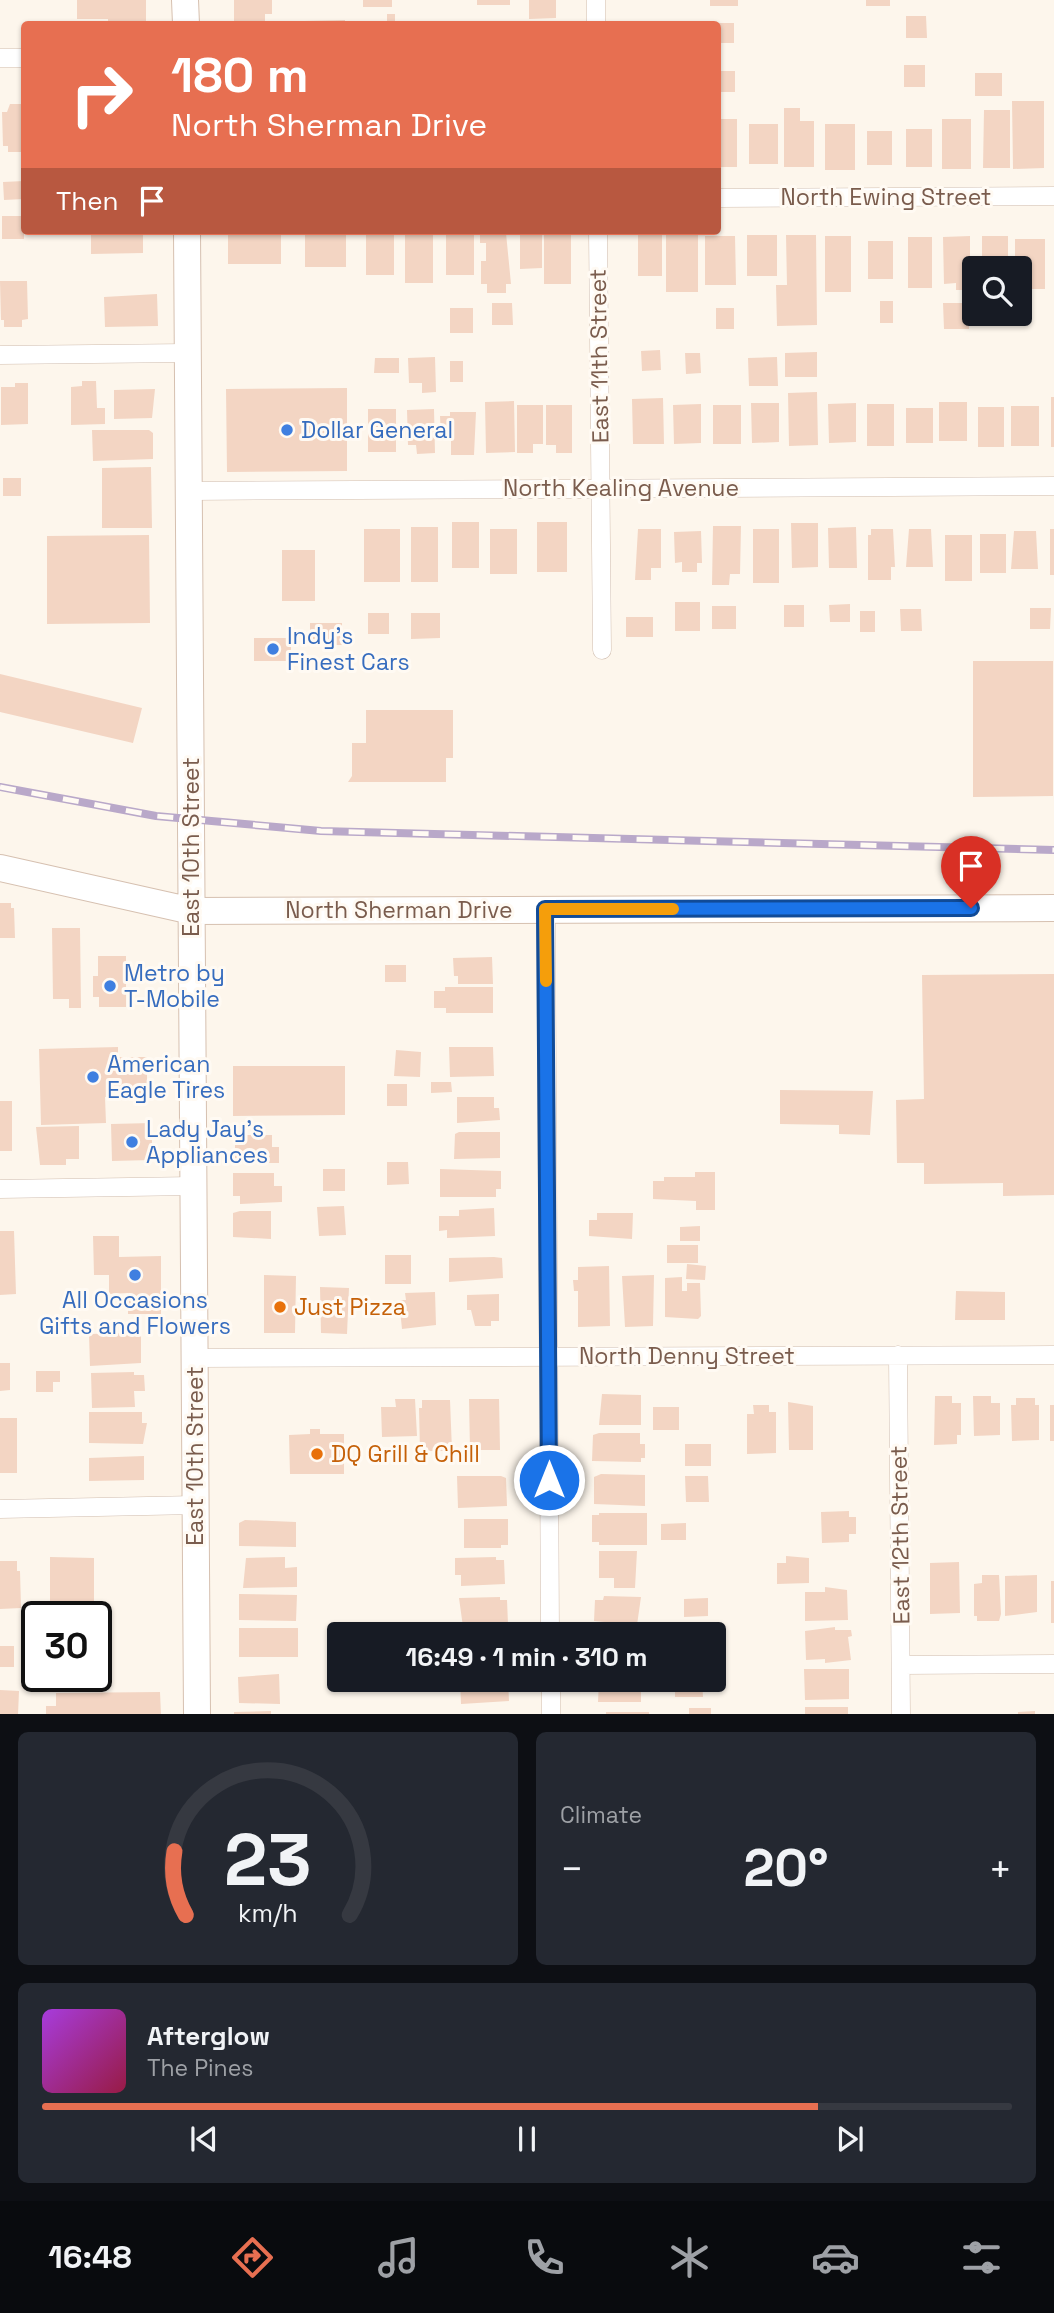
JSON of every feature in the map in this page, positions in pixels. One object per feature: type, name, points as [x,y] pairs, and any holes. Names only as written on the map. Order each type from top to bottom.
[{"type":"main road","points":[[185,0],[186,21]]},
{"type":"main road","name":"East 10th Street","points":[[187,235],[197,1714]]},
{"type":"main road","name":"North Sherman Drive","points":[[0,869],[192,911],[1054,908]]},
{"type":"street","points":[[596,0],[596,21]]},
{"type":"street","points":[[0,58],[21,58]]},
{"type":"street","name":"North Ewing Street","points":[[721,198],[1054,196]]},
{"type":"street","name":"East 11th Street","points":[[598,235],[602,650]]},
{"type":"street","points":[[0,355],[187,353]]},
{"type":"street","name":"North Kealing Avenue","points":[[188,491],[1054,485]]},
{"type":"street","points":[[545,909],[551,1622]]},
{"type":"street","points":[[0,1189],[193,1186]]},
{"type":"street","name":"East 12th Street","points":[[898,1355],[901,1714]]},
{"type":"street","name":"North Denny Street","points":[[195,1358],[1054,1355]]},
{"type":"street","points":[[0,1509],[196,1505]]},
{"type":"street","points":[[901,1665],[1054,1664]]},
{"type":"street","points":[[551,1692],[551,1714]]},
{"type":"building","points":[[77,0],[146,0],[146,21],[77,19]]},
{"type":"building","points":[[234,0],[272,0],[272,14],[265,14],[265,21],[234,21]]},
{"type":"building","points":[[363,0],[392,0],[392,7],[363,7]]},
{"type":"building","points":[[477,0],[510,0],[510,5],[477,5]]},
{"type":"building","points":[[529,0],[556,0],[556,18],[529,19]]},
{"type":"building","points":[[710,0],[738,0],[738,6],[710,6]]},
{"type":"building","points":[[866,0],[890,0],[890,6],[866,6]]},
{"type":"building","points":[[387,14],[395,14],[395,21],[387,21]]},
{"type":"building","points":[[906,16],[926,16],[927,38],[906,38]]},
{"type":"building","points":[[721,23],[734,23],[734,43],[721,43]]},
{"type":"building","points":[[904,65],[925,65],[925,87],[904,87]]},
{"type":"building","points":[[721,71],[735,71],[735,92],[721,92]]},
{"type":"building","points":[[975,73],[1002,73],[1002,96],[975,96]]},
{"type":"building","points":[[1012,101],[1044,101],[1044,168],[1013,169]]},
{"type":"building","points":[[10,104],[21,104],[21,152],[8,152],[8,146],[3,146],[2,112],[7,112]]},
{"type":"building","points":[[784,108],[800,108],[800,121],[814,121],[814,167],[784,167]]},
{"type":"building","points":[[984,110],[1010,110],[1010,168],[983,168]]},
{"type":"building","points":[[721,119],[737,119],[737,167],[721,167]]},
{"type":"building","points":[[942,119],[971,119],[971,169],[942,169]]},
{"type":"building","points":[[749,124],[778,124],[778,164],[749,164]]},
{"type":"building","points":[[825,124],[855,124],[855,170],[825,170]]},
{"type":"building","points":[[906,129],[932,129],[932,167],[906,167]]},
{"type":"building","points":[[867,131],[892,131],[892,165],[867,165]]},
{"type":"building","points":[[21,181],[21,199],[4,200],[3,182]]},
{"type":"building","points":[[2,216],[21,216],[21,235],[24,235],[24,239],[2,239]]},
{"type":"building","points":[[91,235],[143,235],[143,253],[91,254]]},
{"type":"building","points":[[228,235],[281,235],[281,264],[228,264]]},
{"type":"building","points":[[305,235],[346,235],[346,267],[305,267]]},
{"type":"building","points":[[366,235],[394,235],[394,275],[366,275]]},
{"type":"building","points":[[405,235],[433,235],[433,283],[405,283]]},
{"type":"building","points":[[446,235],[474,235],[474,275],[446,275]]},
{"type":"building","points":[[480,235],[506,235],[511,284],[506,284],[506,293],[487,293],[487,284],[481,284],[481,261],[486,261],[486,243],[480,243]]},
{"type":"building","points":[[520,235],[542,235],[542,268],[520,269]]},
{"type":"building","points":[[544,235],[571,235],[571,284],[544,284]]},
{"type":"building","points":[[638,235],[662,235],[662,276],[638,276]]},
{"type":"building","points":[[666,235],[698,235],[698,292],[666,292]]},
{"type":"building","points":[[747,235],[777,235],[777,276],[747,276]]},
{"type":"building","points":[[786,235],[816,235],[817,325],[777,326],[776,285],[787,285]]},
{"type":"building","points":[[705,236],[735,236],[736,285],[705,285]]},
{"type":"building","points":[[825,236],[851,236],[851,292],[825,292]]},
{"type":"building","points":[[970,236],[970,256],[962,256],[962,290],[956,290],[956,283],[944,284],[943,237]]},
{"type":"building","points":[[982,236],[1008,236],[1008,256],[982,256]]},
{"type":"building","points":[[908,237],[932,237],[932,288],[908,288]]},
{"type":"building","points":[[1015,239],[1045,239],[1045,289],[1032,289],[1032,256],[1015,256]]},
{"type":"building","points":[[868,241],[893,241],[893,279],[868,279]]},
{"type":"building","points":[[0,281],[27,281],[28,319],[22,320],[22,327],[4,327],[4,320],[1,320]]},
{"type":"building","points":[[157,294],[158,326],[105,327],[104,297]]},
{"type":"building","points":[[880,301],[893,301],[893,323],[880,323]]},
{"type":"building","points":[[492,303],[512,303],[513,325],[492,325]]},
{"type":"building","points":[[943,303],[962,303],[962,326],[969,326],[969,329],[944,329]]},
{"type":"building","points":[[450,308],[473,308],[473,333],[450,333]]},
{"type":"building","points":[[716,308],[734,308],[734,329],[716,329]]},
{"type":"building","points":[[660,350],[661,370],[642,371],[641,351]]},
{"type":"building","points":[[817,352],[817,377],[785,377],[785,353]]},
{"type":"building","points":[[685,353],[700,353],[701,373],[686,374]]},
{"type":"building","points":[[435,357],[436,392],[422,393],[422,383],[409,383],[408,358]]},
{"type":"building","points":[[777,357],[778,386],[749,386],[748,358]]},
{"type":"building","points":[[375,358],[399,358],[399,373],[374,373]]},
{"type":"building","points":[[450,361],[463,361],[463,382],[450,382]]},
{"type":"building","points":[[82,381],[96,381],[97,408],[105,408],[105,424],[71,425],[71,387],[82,386]]},
{"type":"building","points":[[15,383],[28,383],[28,424],[1,425],[1,387],[15,387]]},
{"type":"building","name":"Dollar General","points":[[347,388],[347,471],[227,472],[226,389]]},
{"type":"building","points":[[155,389],[152,418],[114,419],[114,390]]},
{"type":"building","points":[[817,392],[818,445],[789,446],[788,393]]},
{"type":"building","points":[[1051,397],[1054,397],[1054,447],[1051,447]]},
{"type":"building","points":[[663,398],[664,444],[633,444],[632,399]]},
{"type":"building","points":[[514,401],[515,452],[486,453],[485,402]]},
{"type":"building","points":[[939,402],[967,402],[967,441],[939,441]]},
{"type":"building","points":[[751,403],[779,403],[779,442],[752,443]]},
{"type":"building","points":[[856,403],[856,442],[829,443],[828,404]]},
{"type":"building","points":[[701,404],[701,443],[674,444],[673,405]]},
{"type":"building","points":[[867,404],[894,404],[894,446],[867,446]]},
{"type":"building","points":[[517,405],[543,405],[543,444],[533,444],[533,453],[517,453]]},
{"type":"building","points":[[546,405],[572,405],[572,453],[556,453],[556,445],[546,445]]},
{"type":"building","points":[[713,405],[741,405],[741,444],[713,444]]},
{"type":"building","points":[[1011,406],[1039,406],[1039,446],[1011,446]]},
{"type":"building","points":[[978,407],[1004,407],[1004,447],[978,447]]},
{"type":"building","points":[[906,408],[933,408],[933,443],[906,443]]},
{"type":"building","points":[[368,409],[396,409],[396,452],[368,452]]},
{"type":"building","points":[[434,409],[435,453],[417,454],[416,445],[408,445],[407,410]]},
{"type":"building","points":[[450,412],[476,412],[474,455],[451,455],[451,437],[441,437],[440,416],[450,416]]},
{"type":"building","points":[[92,430],[149,430],[153,433],[153,459],[93,461]]},
{"type":"building","points":[[151,467],[152,528],[102,528],[102,468]]},
{"type":"building","points":[[3,478],[21,478],[21,496],[3,496]]},
{"type":"building","points":[[452,522],[479,522],[479,568],[452,568]]},
{"type":"building","points":[[537,522],[567,522],[567,572],[537,572]]},
{"type":"building","points":[[791,523],[818,523],[818,567],[792,568]]},
{"type":"building","points":[[713,526],[741,526],[740,574],[730,574],[729,585],[712,585]]},
{"type":"building","points":[[411,527],[438,527],[438,582],[411,582]]},
{"type":"building","points":[[856,527],[857,568],[829,568],[828,528]]},
{"type":"building","points":[[364,529],[400,529],[400,582],[364,582]]},
{"type":"building","points":[[490,529],[517,529],[517,574],[490,574]]},
{"type":"building","points":[[638,529],[661,529],[661,568],[651,568],[651,580],[635,580]]},
{"type":"building","points":[[753,529],[779,529],[779,583],[753,583]]},
{"type":"building","points":[[871,529],[893,529],[895,567],[891,567],[891,580],[868,580],[868,535],[871,535]]},
{"type":"building","points":[[909,529],[931,529],[933,567],[906,567]]},
{"type":"building","points":[[1050,529],[1054,529],[1054,575],[1050,575]]},
{"type":"building","points":[[701,531],[702,563],[697,563],[697,572],[682,572],[682,562],[675,563],[674,532]]},
{"type":"building","points":[[1014,531],[1036,531],[1038,569],[1011,569]]},
{"type":"building","points":[[980,534],[1006,534],[1006,573],[980,573]]},
{"type":"building","points":[[149,535],[150,623],[47,624],[47,536]]},
{"type":"building","points":[[945,535],[972,535],[972,581],[945,581]]},
{"type":"building","points":[[282,550],[315,550],[315,601],[282,601]]},
{"type":"building","points":[[675,602],[700,602],[700,631],[675,631]]},
{"type":"building","points":[[850,604],[850,622],[830,622],[829,605]]},
{"type":"building","points":[[784,605],[804,605],[804,627],[784,627]]},
{"type":"building","points":[[712,606],[736,606],[736,629],[712,629]]},
{"type":"building","points":[[1030,608],[1051,608],[1050,629],[1030,629]]},
{"type":"building","points":[[900,609],[921,609],[922,631],[901,631]]},
{"type":"building","points":[[860,611],[875,611],[875,632],[860,632]]},
{"type":"building","points":[[368,613],[389,613],[389,634],[368,634]]},
{"type":"building","points":[[411,613],[440,613],[440,638],[411,639]]},
{"type":"building","points":[[626,617],[653,617],[653,637],[626,637]]},
{"type":"building","points":[[310,623],[342,623],[342,645],[310,645]]},
{"type":"building","name":"Indy's Finest Cars","points":[[254,638],[291,638],[291,661],[254,661]]},
{"type":"building","points":[[973,661],[1053,661],[1053,796],[973,797]]},
{"type":"building","points":[[0,674],[142,708],[133,743],[0,712]]},
{"type":"building","points":[[366,710],[453,710],[453,758],[446,758],[446,782],[348,782],[352,776],[352,743],[366,743]]},
{"type":"building","points":[[0,903],[11,903],[11,908],[14,908],[15,938],[0,938]]},
{"type":"building","points":[[52,928],[80,928],[81,1008],[69,1008],[69,999],[53,999]]},
{"type":"building","name":"Metro by T-Mobile","points":[[98,956],[126,956],[126,1007],[99,1007],[99,997],[93,997],[93,976],[98,976]]},
{"type":"building","points":[[492,957],[493,984],[458,984],[458,976],[454,976],[453,958]]},
{"type":"building","points":[[385,965],[406,965],[406,982],[385,982]]},
{"type":"building","points":[[1054,974],[1054,1195],[1003,1196],[1003,1183],[924,1184],[924,1163],[897,1163],[896,1100],[924,1099],[922,975]]},
{"type":"building","points":[[445,987],[493,987],[493,1013],[446,1013],[446,1008],[434,1008],[434,991],[445,991]]},
{"type":"building","name":"American Eagle Tires","points":[[118,1047],[118,1057],[147,1057],[147,1096],[105,1097],[106,1123],[41,1125],[39,1049]]},
{"type":"building","points":[[449,1047],[493,1047],[494,1076],[450,1077]]},
{"type":"building","points":[[396,1050],[421,1052],[420,1077],[394,1076]]},
{"type":"building","points":[[233,1066],[345,1066],[345,1115],[233,1116]]},
{"type":"building","points":[[431,1082],[451,1082],[452,1092],[431,1093]]},
{"type":"building","points":[[387,1084],[407,1084],[407,1106],[387,1106]]},
{"type":"building","points":[[780,1090],[873,1091],[870,1135],[839,1134],[839,1125],[780,1124]]},
{"type":"building","points":[[457,1097],[494,1097],[494,1108],[499,1108],[500,1120],[457,1123]]},
{"type":"building","points":[[0,1101],[12,1101],[12,1151],[0,1151]]},
{"type":"building","name":"Lady Jay's Appliances","points":[[152,1123],[152,1160],[112,1161],[111,1124]]},
{"type":"building","points":[[79,1126],[79,1159],[66,1159],[66,1165],[40,1165],[36,1127]]},
{"type":"building","points":[[500,1132],[500,1158],[454,1159],[455,1134]]},
{"type":"building","points":[[239,1135],[272,1135],[272,1147],[279,1147],[279,1163],[241,1163],[241,1159],[235,1159],[235,1142],[239,1142]]},
{"type":"building","points":[[387,1162],[408,1162],[409,1184],[387,1185]]},
{"type":"building","points":[[323,1169],[345,1169],[345,1191],[323,1191]]},
{"type":"building","points":[[440,1169],[501,1171],[501,1189],[496,1189],[496,1197],[440,1197]]},
{"type":"building","points":[[695,1172],[715,1172],[715,1210],[696,1210],[696,1201],[653,1199],[653,1181],[664,1181],[664,1177],[695,1177]]},
{"type":"building","points":[[233,1173],[274,1173],[274,1186],[282,1186],[282,1202],[240,1204],[240,1196],[233,1196]]},
{"type":"building","points":[[344,1206],[346,1235],[319,1236],[317,1207]]},
{"type":"building","points":[[494,1208],[495,1236],[447,1238],[447,1230],[439,1231],[439,1216],[459,1216],[459,1210]]},
{"type":"building","points":[[271,1211],[271,1239],[233,1237],[233,1213]]},
{"type":"building","points":[[597,1213],[633,1213],[632,1239],[589,1236],[589,1220],[597,1220]]},
{"type":"building","points":[[700,1226],[700,1241],[680,1241],[680,1227]]},
{"type":"building","points":[[0,1231],[14,1231],[16,1294],[0,1295]]},
{"type":"building","name":"All Occasions Gifts and Flowers","points":[[93,1236],[119,1236],[119,1257],[161,1256],[161,1314],[128,1314],[128,1293],[109,1294],[109,1275],[94,1275]]},
{"type":"building","points":[[667,1245],[698,1245],[698,1263],[667,1263]]},
{"type":"building","points":[[385,1255],[411,1255],[411,1284],[385,1284]]},
{"type":"building","points":[[449,1258],[502,1258],[503,1278],[449,1282]]},
{"type":"building","points":[[687,1264],[706,1266],[705,1280],[686,1279]]},
{"type":"building","points":[[609,1266],[610,1326],[578,1327],[578,1291],[574,1291],[573,1280],[578,1280],[578,1267]]},
{"type":"building","name":"Just Pizza","points":[[264,1275],[296,1276],[295,1333],[264,1333]]},
{"type":"building","points":[[654,1275],[653,1326],[625,1327],[622,1276]]},
{"type":"building","points":[[682,1277],[682,1291],[687,1291],[687,1283],[700,1283],[701,1316],[698,1319],[665,1317],[665,1278]]},
{"type":"building","points":[[320,1287],[349,1288],[347,1334],[321,1333]]},
{"type":"building","points":[[956,1291],[1005,1292],[1005,1320],[955,1320]]},
{"type":"building","points":[[435,1292],[436,1325],[402,1329],[399,1300],[406,1300],[405,1293]]},
{"type":"building","points":[[499,1294],[499,1321],[491,1321],[491,1326],[475,1326],[471,1310],[467,1310],[467,1295]]},
{"type":"building","points":[[89,1334],[141,1335],[141,1363],[90,1366]]},
{"type":"building","points":[[0,1363],[10,1363],[10,1390],[0,1391]]},
{"type":"building","points":[[36,1371],[60,1371],[60,1382],[53,1382],[53,1392],[36,1392]]},
{"type":"building","points":[[134,1372],[134,1375],[144,1375],[145,1391],[134,1391],[135,1407],[92,1408],[91,1373]]},
{"type":"building","points":[[602,1394],[641,1395],[641,1425],[599,1425]]},
{"type":"building","points":[[935,1396],[952,1396],[952,1403],[961,1403],[961,1435],[957,1435],[957,1444],[934,1445]]},
{"type":"building","points":[[973,1396],[991,1396],[991,1403],[1000,1403],[1000,1435],[974,1436]]},
{"type":"building","points":[[1016,1398],[1035,1398],[1035,1405],[1039,1405],[1039,1440],[1012,1441],[1011,1405],[1016,1405]]},
{"type":"building","points":[[395,1399],[415,1399],[417,1436],[382,1437],[381,1407],[396,1407]]},
{"type":"building","points":[[469,1399],[499,1399],[500,1450],[470,1450]]},
{"type":"building","points":[[422,1400],[450,1400],[452,1451],[420,1451],[419,1408],[422,1408]]},
{"type":"building","points":[[788,1402],[813,1406],[813,1450],[789,1450]]},
{"type":"building","points":[[753,1405],[769,1405],[769,1412],[776,1412],[776,1453],[747,1454],[747,1414],[754,1414]]},
{"type":"building","points":[[1050,1405],[1054,1405],[1054,1441],[1050,1441]]},
{"type":"building","points":[[653,1407],[679,1407],[679,1430],[653,1430]]},
{"type":"building","points":[[89,1412],[142,1412],[142,1423],[147,1423],[143,1444],[89,1443]]},
{"type":"building","points":[[0,1418],[17,1418],[17,1473],[0,1473]]},
{"type":"building","name":"DQ Grill & Chill","points":[[310,1429],[320,1429],[320,1434],[344,1434],[344,1474],[290,1474],[289,1435],[310,1434]]},
{"type":"building","points":[[640,1433],[640,1444],[645,1444],[645,1458],[641,1458],[641,1462],[592,1461],[593,1435]]},
{"type":"building","points":[[685,1444],[711,1444],[711,1466],[685,1466]]},
{"type":"building","points":[[144,1456],[144,1480],[89,1481],[89,1458]]},
{"type":"building","points":[[601,1474],[645,1475],[645,1506],[594,1504],[594,1477]]},
{"type":"building","points":[[457,1476],[506,1478],[507,1506],[458,1508]]},
{"type":"building","points":[[685,1476],[708,1476],[709,1502],[686,1502]]},
{"type":"building","points":[[849,1511],[849,1517],[856,1517],[856,1534],[849,1534],[849,1542],[822,1543],[821,1512]]},
{"type":"building","points":[[647,1513],[647,1545],[599,1545],[599,1542],[592,1542],[592,1515]]},
{"type":"building","points":[[464,1519],[508,1519],[508,1545],[501,1545],[501,1548],[464,1548]]},
{"type":"building","points":[[245,1520],[296,1522],[296,1547],[239,1546],[239,1523]]},
{"type":"building","points":[[686,1523],[686,1540],[661,1540],[661,1524]]},
{"type":"building","points":[[599,1551],[637,1551],[635,1588],[614,1588],[614,1578],[599,1578]]},
{"type":"building","points":[[786,1556],[809,1558],[809,1583],[777,1584],[777,1563],[786,1563]]},
{"type":"building","points":[[50,1557],[94,1558],[94,1601],[50,1601]]},
{"type":"building","points":[[285,1557],[285,1568],[297,1567],[297,1587],[243,1588],[246,1558]]},
{"type":"building","points":[[496,1557],[496,1560],[504,1560],[505,1584],[461,1586],[461,1575],[455,1575],[455,1558]]},
{"type":"building","points":[[0,1561],[17,1561],[17,1571],[20,1571],[21,1608],[0,1609]]},
{"type":"building","points":[[959,1562],[960,1613],[930,1614],[930,1563]]},
{"type":"building","points":[[982,1575],[999,1575],[999,1621],[977,1621],[977,1616],[974,1616],[974,1584],[982,1583]]},
{"type":"building","points":[[1037,1575],[1037,1612],[1005,1616],[1005,1576]]},
{"type":"building","points":[[1051,1581],[1054,1581],[1054,1623],[1051,1623]]},
{"type":"building","points":[[825,1587],[847,1590],[848,1620],[805,1621],[805,1592],[825,1592]]},
{"type":"building","points":[[239,1594],[297,1595],[296,1621],[239,1620]]},
{"type":"building","points":[[604,1596],[641,1597],[637,1622],[594,1621],[595,1600],[603,1600]]},
{"type":"building","points":[[500,1597],[500,1600],[507,1600],[508,1622],[462,1622],[459,1598]]},
{"type":"building","points":[[708,1598],[708,1616],[684,1617],[684,1599]]},
{"type":"building","points":[[835,1627],[835,1630],[851,1630],[852,1636],[848,1637],[851,1660],[825,1663],[825,1659],[806,1660],[805,1631]]},
{"type":"building","points":[[239,1628],[298,1628],[298,1657],[239,1657]]},
{"type":"building","points":[[0,1646],[14,1646],[14,1667],[0,1667]]},
{"type":"building","points":[[804,1669],[849,1669],[849,1699],[805,1700]]},
{"type":"building","points":[[279,1674],[280,1704],[239,1703],[238,1677]]},
{"type":"building","points":[[0,1690],[19,1691],[18,1714],[0,1714]]},
{"type":"building","points":[[160,1692],[161,1714],[46,1714],[46,1706],[56,1706],[56,1693]]},
{"type":"building","points":[[460,1692],[509,1692],[509,1701],[461,1704]]},
{"type":"building","points":[[598,1692],[641,1692],[641,1702],[598,1702]]},
{"type":"building","points":[[675,1692],[703,1692],[703,1697],[675,1697]]},
{"type":"building","points":[[805,1707],[848,1707],[848,1714],[805,1714]]},
{"type":"building","points":[[689,1708],[711,1708],[711,1714],[689,1714]]},
{"type":"building","points":[[271,1711],[271,1714],[234,1714]]},
{"type":"building","points":[[1035,1711],[1035,1714],[1018,1714]]},
{"type":"building","points":[[606,1712],[649,1712],[649,1714]]},
{"type":"railway","points":[[0,787],[156,816],[321,831],[1054,850]]},
{"type":"slow traffic","points":[[546,981],[545,909],[673,909]]},
{"type":"place","name":"Dollar General","points":[[287,430]]},
{"type":"place","name":"Indy's Finest Cars","points":[[273,649]]},
{"type":"place","name":"Metro by T-Mobile","points":[[110,986]]},
{"type":"place","name":"American Eagle Tires","points":[[93,1077]]},
{"type":"place","name":"Lady Jay's Appliances","points":[[132,1142]]},
{"type":"place","name":"All Occasions Gifts and Flowers","points":[[135,1275]]},
{"type":"place","name":"Just Pizza","points":[[280,1307]]},
{"type":"place","name":"DQ Grill & Chill","points":[[317,1454]]},
{"type":"route","points":[[549,1480],[545,909],[971,908]]}]
